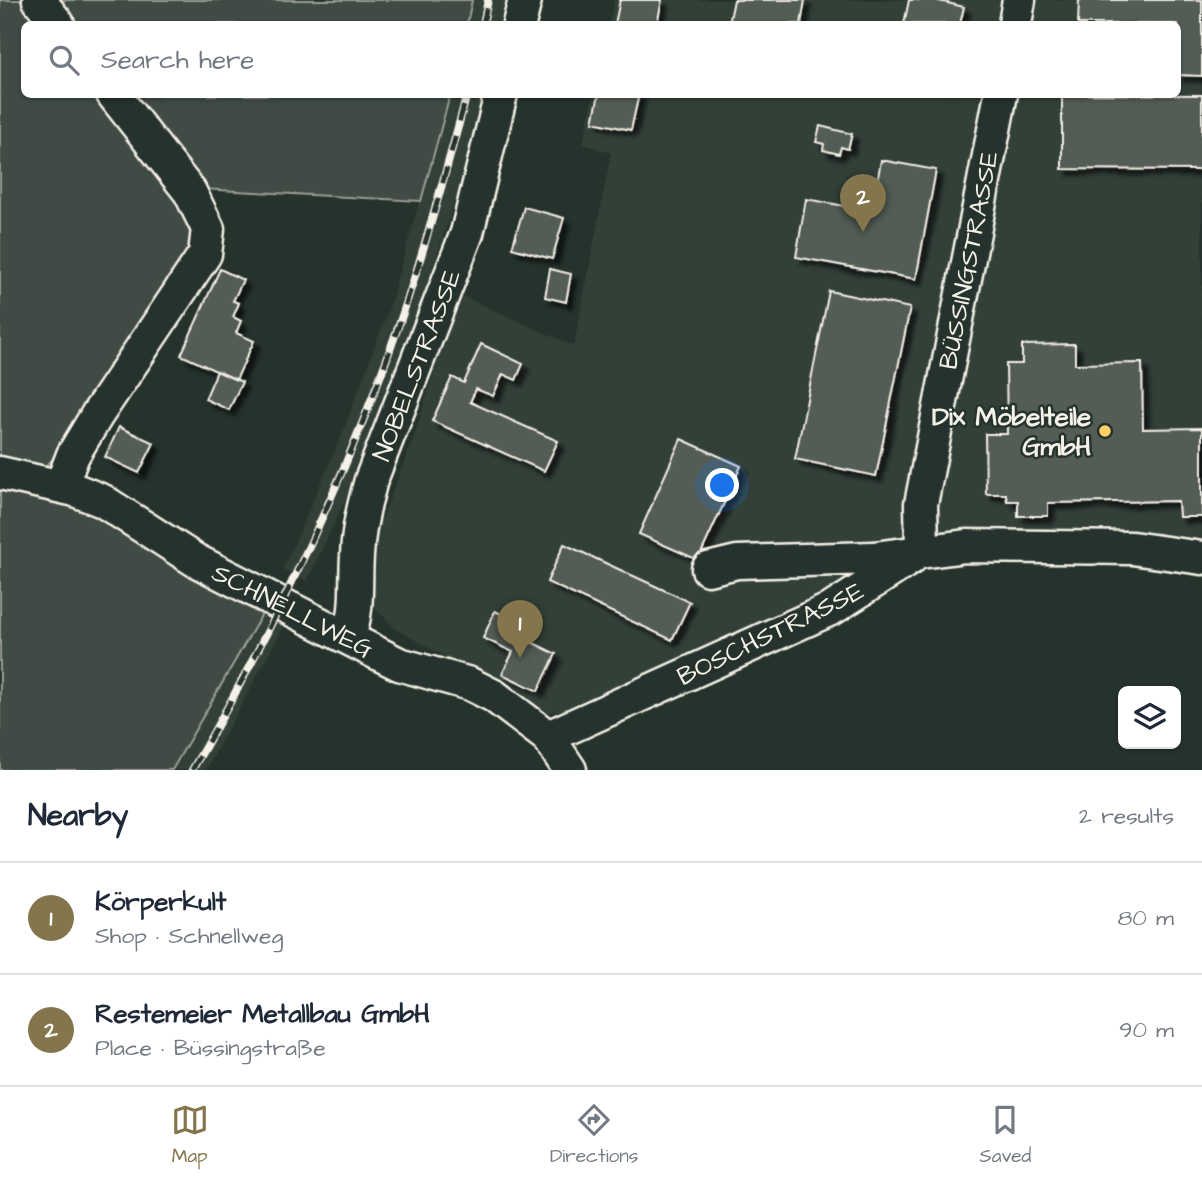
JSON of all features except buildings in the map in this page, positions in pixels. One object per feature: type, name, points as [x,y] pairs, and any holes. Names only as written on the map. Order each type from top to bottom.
[{"type":"street","points":[[39,0],[56,21]]},
{"type":"street","points":[[520,21],[525,0]]},
{"type":"street","points":[[1016,21],[1019,0]]},
{"type":"street","points":[[61,486],[73,455],[96,415],[205,254],[208,229],[190,192],[116,98]]},
{"type":"street","name":"NOBELSTRASSE","points":[[348,638],[356,607],[357,556],[363,508],[371,480],[467,233],[500,98]]},
{"type":"street","name":"BÜSSINGSTRASSE","points":[[922,550],[921,504],[1000,98]]},
{"type":"street","name":"SCHNELLWEG","points":[[0,473],[61,486],[103,501],[195,560],[399,664],[470,684],[494,695],[548,737],[570,770]]},
{"type":"street","name":"BOSCHSTRASSE","points":[[548,737],[833,608],[922,550],[967,546],[1132,548],[1202,558]]},
{"type":"street","points":[[708,569],[727,563],[874,558],[922,550]]},
{"type":"shaded area","points":[[0,0],[29,0],[46,21],[21,21],[21,98],[105,98],[184,199],[198,234],[190,261],[60,453],[43,468],[0,460]]},
{"type":"shaded area","points":[[47,0],[472,0],[468,21],[64,21]]},
{"type":"shaded area","points":[[472,0],[508,0],[503,21],[468,21]]},
{"type":"shaded area","points":[[614,0],[1202,0],[1202,557],[967,545],[583,708],[544,713],[396,629],[371,604],[364,562],[412,443],[458,294],[574,346],[611,153],[583,144],[593,98],[1181,98],[1181,21],[610,21]]},
{"type":"shaded area","points":[[126,98],[449,98],[421,201],[201,189]]},
{"type":"shaded area","points":[[449,98],[483,98],[460,185],[410,338],[351,488],[307,581],[283,569],[340,439],[388,311]]},
{"type":"shaded area","points":[[0,484],[73,499],[262,614],[172,770],[0,770]]},
{"type":"shaded area","points":[[262,614],[285,624],[206,770],[172,770]]},
{"type":"railway","points":[[484,21],[488,0]]},
{"type":"railway","points":[[192,770],[281,604],[359,431],[412,286],[466,98]]},
{"type":"place","name":"Restemeier Metallbau GmbH","points":[[863,232]]},
{"type":"place","name":"Dix Möbelteile GmbH","points":[[1105,431]]},
{"type":"place","name":"Körperkult","points":[[520,658]]}]
